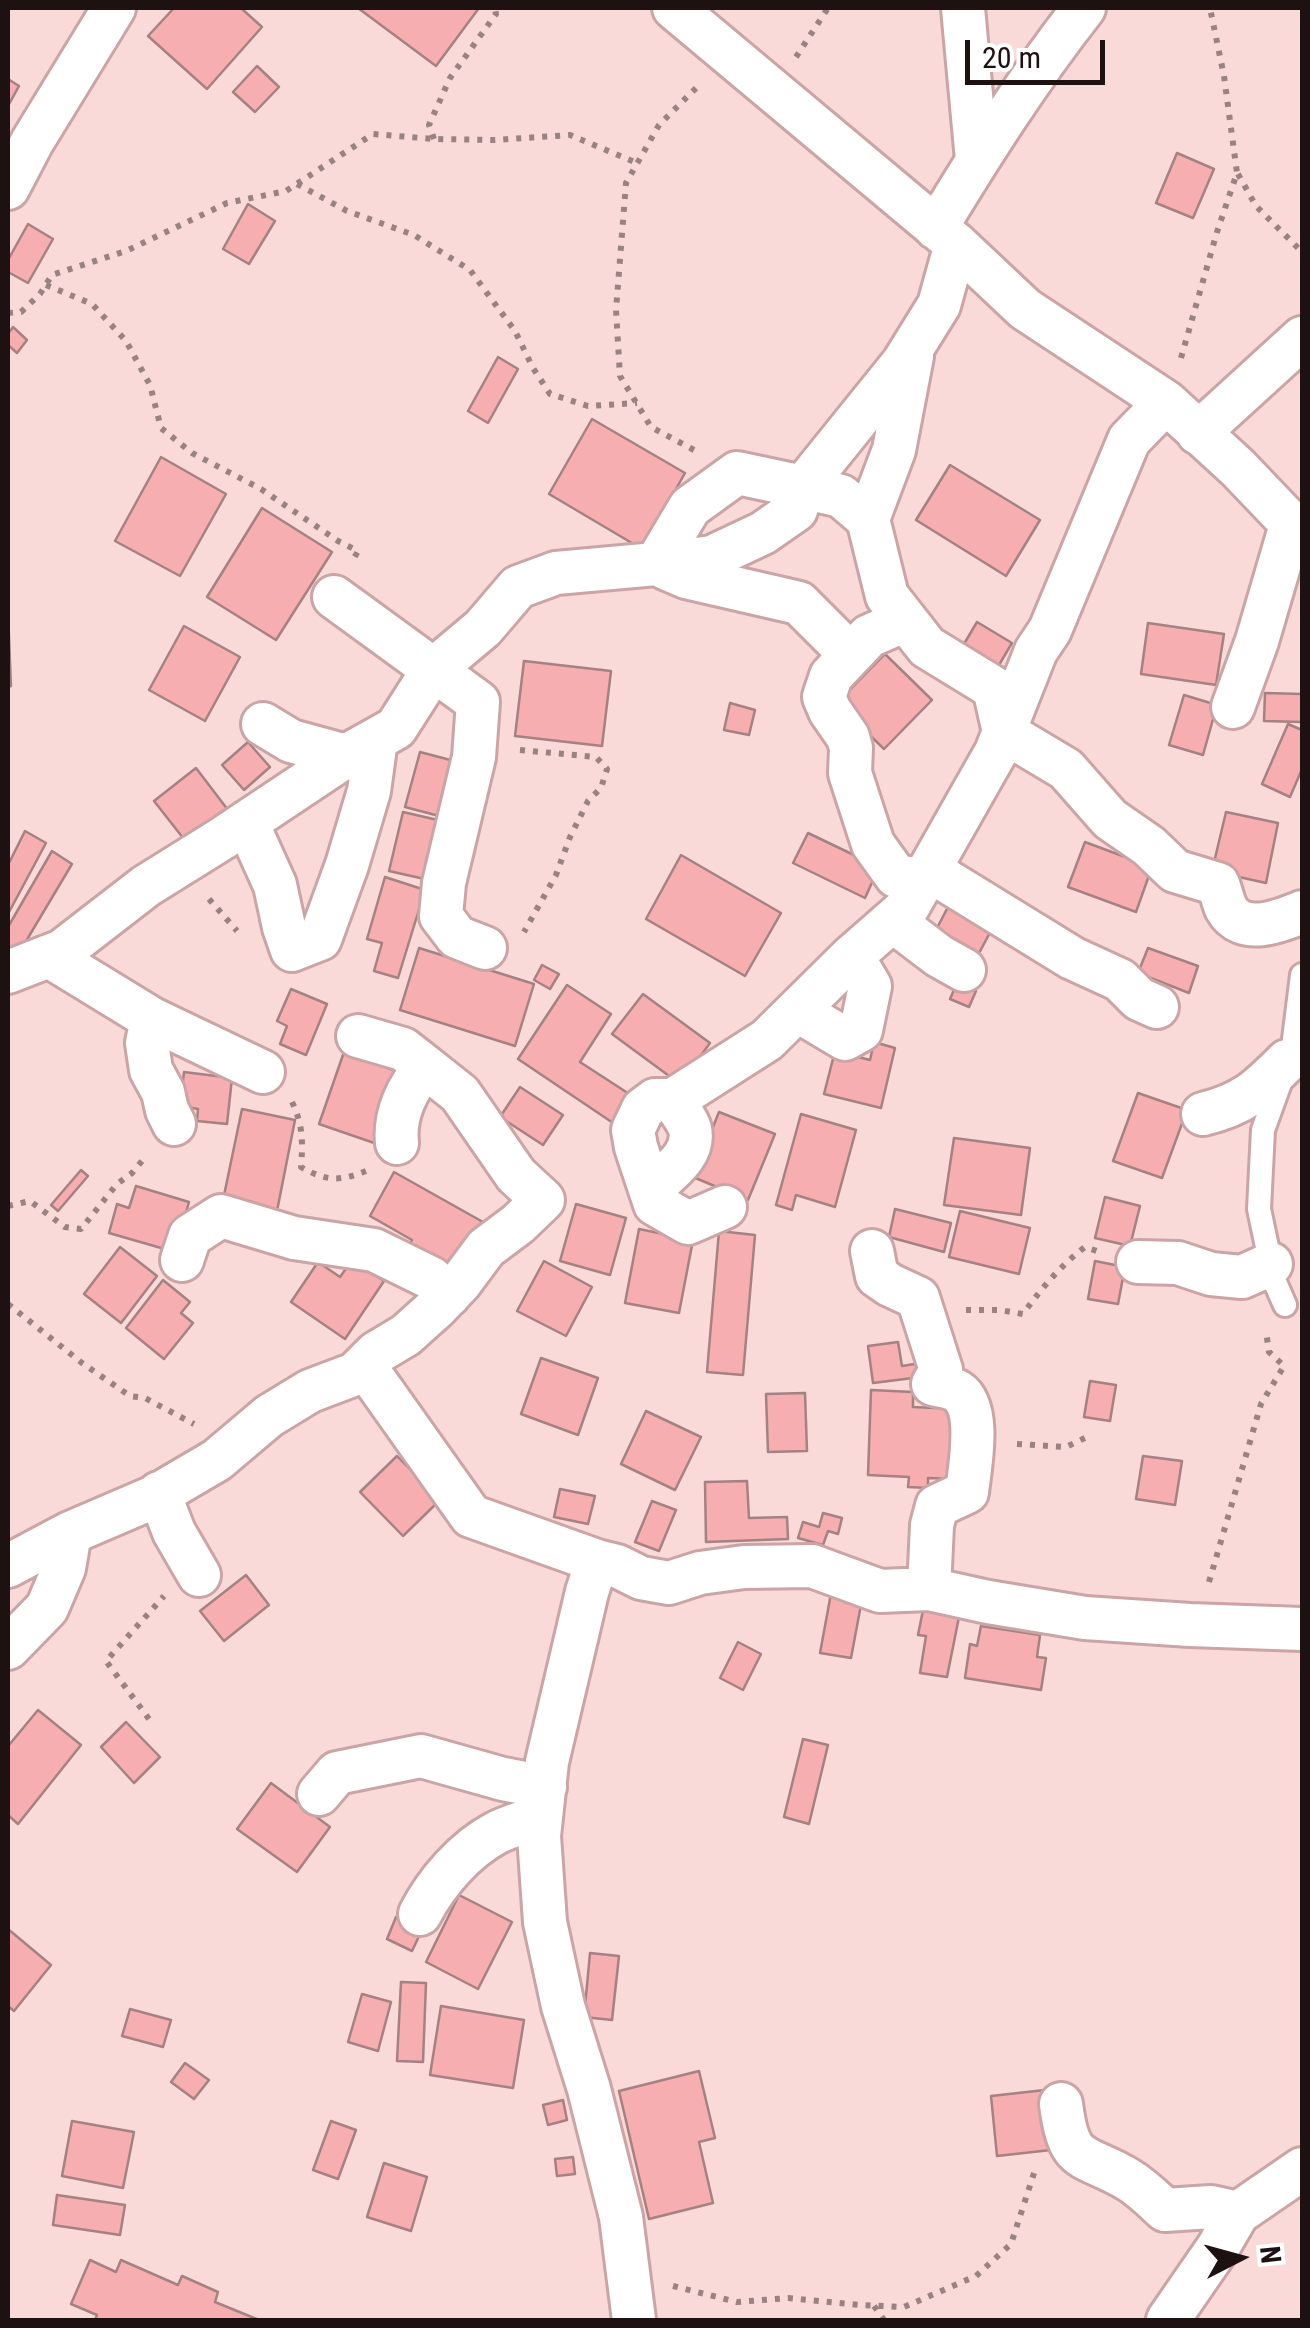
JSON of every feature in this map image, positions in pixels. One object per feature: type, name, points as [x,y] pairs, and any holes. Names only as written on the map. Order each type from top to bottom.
[{"type":"street","points":[[8,188],[114,8]]},
{"type":"street","points":[[674,8],[946,236],[1025,308],[1166,402],[1238,468],[1297,530],[1233,708]]},
{"type":"street","points":[[963,8],[978,160]]},
{"type":"street","points":[[8,972],[62,951],[146,886],[396,728],[434,670],[483,628],[518,587],[556,573],[712,557],[763,533],[796,510],[803,488],[903,363],[939,305],[946,236],[978,160],[1044,59],[1084,8]]},
{"type":"street","points":[[1198,433],[1302,338]]},
{"type":"street","points":[[868,520],[894,450],[914,346]]},
{"type":"street","points":[[725,1207],[688,1223],[655,1204],[651,1189],[680,1163],[690,1142],[690,1126],[673,1100],[767,1040],[908,907],[996,752],[1129,440],[1166,402]]},
{"type":"street","points":[[656,564],[690,507],[737,473],[841,496],[868,520],[887,596],[928,647],[994,688],[1004,732],[1066,769],[1110,820],[1175,870],[1218,884],[1228,912],[1248,926],[1278,922],[1302,912]]},
{"type":"street","points":[[656,564],[686,577],[800,603],[842,646],[854,650]]},
{"type":"street","points":[[334,597],[478,702],[474,758],[444,882],[441,916],[457,937],[484,948]]},
{"type":"street","points":[[906,620],[869,636],[854,650],[831,676],[824,697],[848,737],[850,773],[874,844],[896,876],[926,875],[1072,958],[1120,980],[1139,998],[1157,1006]]},
{"type":"street","points":[[263,724],[291,741],[361,748]]},
{"type":"street","points":[[247,822],[276,885],[292,950],[320,939],[369,792],[361,748]]},
{"type":"street","points":[[892,921],[938,956],[964,970]]},
{"type":"street","points":[[49,956],[152,1019],[263,1072]]},
{"type":"street","points":[[798,1011],[845,1038],[861,1030],[870,986],[852,956]]},
{"type":"street","points":[[152,1019],[147,1043],[151,1070],[174,1124]]},
{"type":"street","points":[[8,1566],[160,1493],[222,1456],[269,1416],[310,1392],[355,1374],[376,1353],[406,1335],[449,1295],[486,1248],[543,1200],[516,1175],[460,1094],[404,1049],[358,1036]]},
{"type":"street","points":[[1204,1114],[1230,1107],[1256,1092],[1288,1062]]},
{"type":"street","points":[[397,1143],[398,1115],[413,1081],[426,1067]]},
{"type":"street","points":[[182,1260],[190,1236],[221,1216],[294,1238],[374,1250],[431,1278],[449,1295]]},
{"type":"street","points":[[872,1252],[877,1276],[918,1298],[940,1370],[933,1384],[958,1391],[970,1408],[967,1492],[937,1506],[932,1525],[929,1589]]},
{"type":"street","points":[[1138,1262],[1178,1264],[1211,1274],[1242,1277],[1271,1264]]},
{"type":"street","points":[[362,1368],[471,1516],[617,1566],[641,1578],[669,1583],[700,1573],[744,1567],[812,1566],[880,1590],[929,1589],[1085,1618],[1302,1629]]},
{"type":"street","points":[[160,1493],[174,1532],[200,1575]]},
{"type":"street","points":[[8,1648],[47,1608],[64,1568],[70,1533]]},
{"type":"street","points":[[597,1561],[548,1762],[539,1836],[545,1922],[563,2006],[589,2089],[621,2217],[634,2320]]},
{"type":"street","points":[[319,1794],[336,1774],[421,1756],[503,1779],[542,1801]]},
{"type":"street","points":[[420,1914],[430,1894],[455,1865],[542,1801]]},
{"type":"street","points":[[1061,2104],[1064,2132],[1076,2154],[1131,2181],[1166,2210],[1211,2207],[1238,2213]]},
{"type":"street","points":[[1168,2320],[1238,2213],[1302,2169]]},
{"type":"lane","points":[[1285,1305],[1274,1280],[1259,1208],[1263,1130],[1293,1047],[1302,975]]},
{"type":"path","points":[[434,139],[429,125],[450,78],[496,14],[496,8]]},
{"type":"path","points":[[773,90],[828,8]]},
{"type":"path","points":[[1210,8],[1237,173],[1256,206],[1302,252]]},
{"type":"path","points":[[729,54],[659,124],[626,183],[616,310],[620,376],[650,427],[737,473]]},
{"type":"path","points":[[8,314],[21,312],[52,275],[126,250],[227,204],[286,191],[373,134],[494,140],[570,134],[637,164]]},
{"type":"path","points":[[1166,402],[1237,173]]},
{"type":"path","points":[[297,184],[347,212],[414,235],[470,270],[515,331],[550,394],[588,406],[637,404]]},
{"type":"path","points":[[46,285],[92,304],[126,341],[150,384],[160,428],[192,453],[261,490],[358,551],[334,597]]},
{"type":"path","points":[[484,948],[508,954],[532,922],[556,876],[570,837],[588,801],[601,788],[607,769],[596,757],[517,750]]},
{"type":"path","points":[[8,1206],[30,1200],[65,1227],[82,1230],[118,1184],[150,1150],[170,1136],[174,1124]]},
{"type":"path","points":[[927,1324],[969,1308],[1024,1314],[1058,1270],[1085,1248],[1138,1262]]},
{"type":"path","points":[[8,1304],[130,1396],[145,1398],[198,1426],[211,1450],[222,1456]]},
{"type":"path","points":[[1190,1625],[1214,1571],[1261,1404],[1284,1366],[1268,1352],[1266,1327],[1285,1305]]},
{"type":"path","points":[[972,1436],[1049,1447],[1066,1447],[1089,1436]]},
{"type":"path","points":[[149,1719],[106,1660],[166,1595],[200,1575]]},
{"type":"path","points":[[628,2276],[737,2302],[788,2298],[904,2307],[976,2276],[1011,2244],[1036,2169],[1076,2154]]},
{"type":"path","points":[[873,2306],[884,2320]]},
{"type":"building","points":[[174,8],[241,8],[262,27],[207,89],[148,36]]},
{"type":"building","points":[[358,8],[479,8],[436,66]]},
{"type":"building","points":[[257,66],[279,87],[255,112],[233,92]]},
{"type":"building","points":[[8,79],[19,86],[8,106]]},
{"type":"building","points":[[1177,153],[1214,169],[1193,218],[1156,203]]},
{"type":"building","points":[[248,204],[275,221],[249,264],[223,249]]},
{"type":"building","points":[[28,224],[53,239],[28,283],[8,272],[8,260]]},
{"type":"building","points":[[13,327],[27,340],[17,353],[8,345]]},
{"type":"building","points":[[498,357],[518,369],[488,423],[468,411]]},
{"type":"building","points":[[592,419],[685,473],[642,549],[549,494]]},
{"type":"building","points":[[161,457],[226,494],[180,576],[115,541]]},
{"type":"building","points":[[950,465],[1040,520],[1006,576],[916,520]]},
{"type":"building","points":[[262,508],[332,552],[276,640],[207,597]]},
{"type":"building","points":[[8,612],[11,686],[8,687]]},
{"type":"building","points":[[977,622],[1012,643],[993,675],[958,654]]},
{"type":"building","points":[[1148,623],[1224,634],[1216,685],[1141,674]]},
{"type":"building","points":[[184,626],[240,657],[205,721],[149,690]]},
{"type":"building","points":[[885,654],[932,700],[884,749],[837,703]]},
{"type":"building","points":[[524,661],[611,671],[602,746],[515,736]]},
{"type":"building","points":[[1265,693],[1302,694],[1302,722],[1264,721]]},
{"type":"building","points":[[1184,695],[1217,705],[1203,755],[1169,745]]},
{"type":"building","points":[[730,703],[755,710],[749,735],[724,730]]},
{"type":"building","points":[[1288,724],[1302,730],[1302,769],[1290,797],[1262,784]]},
{"type":"building","points":[[248,742],[270,767],[244,790],[222,765]]},
{"type":"building","points":[[420,752],[458,762],[443,817],[405,807]]},
{"type":"building","points":[[196,768],[228,810],[187,843],[154,801]]},
{"type":"building","points":[[403,812],[442,821],[429,880],[389,871]]},
{"type":"building","points":[[1226,812],[1278,823],[1266,883],[1212,871]]},
{"type":"building","points":[[25,831],[46,843],[8,914],[8,865]]},
{"type":"building","points":[[808,833],[879,867],[865,898],[793,863]]},
{"type":"building","points":[[1085,842],[1152,867],[1136,912],[1068,887]]},
{"type":"building","points":[[52,851],[72,864],[19,953],[8,946],[8,927]]},
{"type":"building","points":[[681,855],[781,913],[745,976],[646,919]]},
{"type":"building","points":[[385,877],[425,890],[398,978],[374,971],[382,943],[367,939]]},
{"type":"building","points":[[950,903],[994,925],[977,957],[934,934]]},
{"type":"building","points":[[419,948],[534,984],[515,1046],[400,1010]]},
{"type":"building","points":[[1148,948],[1198,966],[1189,993],[1138,973]]},
{"type":"building","points":[[542,965],[559,974],[550,989],[534,980]]},
{"type":"building","points":[[957,983],[976,991],[969,1007],[950,999]]},
{"type":"building","points":[[567,985],[611,1014],[580,1062],[640,1101],[622,1129],[518,1059]]},
{"type":"building","points":[[291,989],[327,1004],[306,1055],[280,1044],[287,1026],[277,1021]]},
{"type":"building","points":[[643,994],[710,1043],[680,1084],[612,1034]]},
{"type":"building","points":[[874,1042],[895,1048],[881,1108],[824,1094],[835,1051],[870,1060]]},
{"type":"building","points":[[344,1052],[404,1074],[380,1145],[319,1124]]},
{"type":"building","points":[[184,1072],[232,1078],[227,1124],[197,1121],[198,1109],[180,1106]]},
{"type":"building","points":[[520,1087],[563,1115],[543,1145],[500,1117]]},
{"type":"building","points":[[1138,1093],[1187,1110],[1162,1178],[1113,1161]]},
{"type":"building","points":[[242,1109],[295,1120],[276,1216],[222,1205]]},
{"type":"building","points":[[719,1112],[775,1134],[748,1200],[693,1177]]},
{"type":"building","points":[[801,1114],[856,1130],[835,1207],[796,1195],[792,1210],[776,1205]]},
{"type":"building","points":[[954,1138],[1030,1148],[1021,1215],[944,1205]]},
{"type":"building","points":[[81,1170],[88,1176],[58,1211],[51,1205]]},
{"type":"building","points":[[394,1172],[483,1222],[453,1279],[405,1253],[412,1240],[370,1216]]},
{"type":"building","points":[[136,1186],[189,1202],[175,1252],[109,1233],[117,1204],[129,1208]]},
{"type":"building","points":[[1105,1197],[1140,1206],[1130,1246],[1095,1238]]},
{"type":"building","points":[[576,1204],[626,1218],[610,1275],[560,1261]]},
{"type":"building","points":[[895,1209],[951,1223],[944,1252],[889,1237]]},
{"type":"building","points":[[960,1211],[1030,1228],[1019,1274],[949,1257]]},
{"type":"building","points":[[639,1229],[693,1240],[679,1313],[625,1303]]},
{"type":"building","points":[[719,1231],[755,1235],[743,1375],[707,1372]]},
{"type":"building","points":[[120,1247],[157,1276],[121,1323],[84,1294]]},
{"type":"building","points":[[352,1260],[384,1281],[345,1339],[291,1302],[318,1262],[340,1277]]},
{"type":"building","points":[[544,1261],[592,1287],[566,1336],[517,1311]]},
{"type":"building","points":[[1095,1261],[1125,1267],[1118,1304],[1088,1299]]},
{"type":"building","points":[[163,1280],[190,1302],[181,1313],[193,1323],[164,1359],[126,1328]]},
{"type":"building","points":[[898,1342],[902,1366],[927,1362],[929,1376],[873,1383],[868,1346]]},
{"type":"building","points":[[541,1358],[598,1378],[578,1435],[521,1414]]},
{"type":"building","points":[[1090,1381],[1116,1385],[1110,1421],[1084,1417]]},
{"type":"building","points":[[871,1390],[913,1392],[913,1407],[956,1409],[953,1479],[928,1478],[928,1488],[908,1487],[909,1477],[868,1475]]},
{"type":"building","points":[[805,1393],[807,1451],[768,1452],[766,1394]]},
{"type":"building","points":[[646,1411],[701,1437],[675,1490],[621,1464]]},
{"type":"building","points":[[397,1456],[440,1500],[403,1536],[360,1492]]},
{"type":"building","points":[[1143,1456],[1182,1461],[1175,1505],[1136,1499]]},
{"type":"building","points":[[747,1481],[749,1518],[787,1517],[788,1539],[706,1542],[705,1482]]},
{"type":"building","points":[[560,1489],[595,1496],[588,1524],[554,1517]]},
{"type":"building","points":[[652,1501],[676,1510],[659,1551],[635,1542]]},
{"type":"building","points":[[823,1513],[842,1518],[838,1534],[828,1531],[823,1545],[798,1538],[803,1522],[819,1527]]},
{"type":"building","points":[[246,1575],[269,1605],[224,1641],[200,1611]]},
{"type":"building","points":[[832,1588],[863,1594],[851,1658],[820,1653]]},
{"type":"building","points":[[923,1610],[959,1617],[947,1677],[920,1673],[926,1636],[918,1635]]},
{"type":"building","points":[[981,1626],[1040,1635],[1037,1657],[1046,1658],[1041,1690],[965,1678],[970,1644],[977,1646]]},
{"type":"building","points":[[738,1642],[761,1654],[743,1690],[720,1678]]},
{"type":"building","points":[[38,1710],[81,1745],[18,1824],[8,1815],[8,1744]]},
{"type":"building","points":[[126,1722],[160,1757],[134,1783],[101,1747]]},
{"type":"building","points":[[803,1739],[828,1745],[809,1824],[784,1817]]},
{"type":"building","points":[[271,1783],[330,1827],[297,1872],[237,1829]]},
{"type":"building","points":[[459,1895],[512,1922],[478,1989],[426,1962]]},
{"type":"building","points":[[396,1917],[422,1930],[412,1951],[387,1939]]},
{"type":"building","points":[[8,1929],[51,1965],[14,2011],[8,2006]]},
{"type":"building","points":[[590,1953],[619,1956],[612,2020],[584,2017]]},
{"type":"building","points":[[401,1982],[426,1983],[423,2062],[397,2061]]},
{"type":"building","points":[[362,1994],[391,2002],[378,2051],[348,2042]]},
{"type":"building","points":[[441,2006],[524,2020],[513,2088],[430,2075]]},
{"type":"building","points":[[130,2009],[171,2020],[163,2047],[122,2036]]},
{"type":"building","points":[[185,2063],[209,2080],[194,2099],[171,2082]]},
{"type":"building","points":[[699,2071],[715,2138],[699,2142],[713,2203],[649,2219],[619,2091]]},
{"type":"building","points":[[1045,2090],[1051,2150],[997,2156],[991,2096]]},
{"type":"building","points":[[563,2100],[567,2120],[548,2125],[543,2105]]},
{"type":"building","points":[[72,2121],[134,2132],[123,2188],[62,2176]]},
{"type":"building","points":[[331,2121],[356,2130],[338,2179],[313,2170]]},
{"type":"building","points":[[573,2157],[575,2174],[557,2176],[555,2159]]},
{"type":"building","points":[[384,2163],[427,2177],[411,2231],[367,2217]]},
{"type":"building","points":[[57,2195],[125,2205],[120,2235],[53,2225]]},
{"type":"building","points":[[90,2260],[116,2272],[121,2260],[178,2285],[182,2276],[218,2292],[215,2302],[259,2320],[95,2320],[97,2315],[71,2304]]}]
